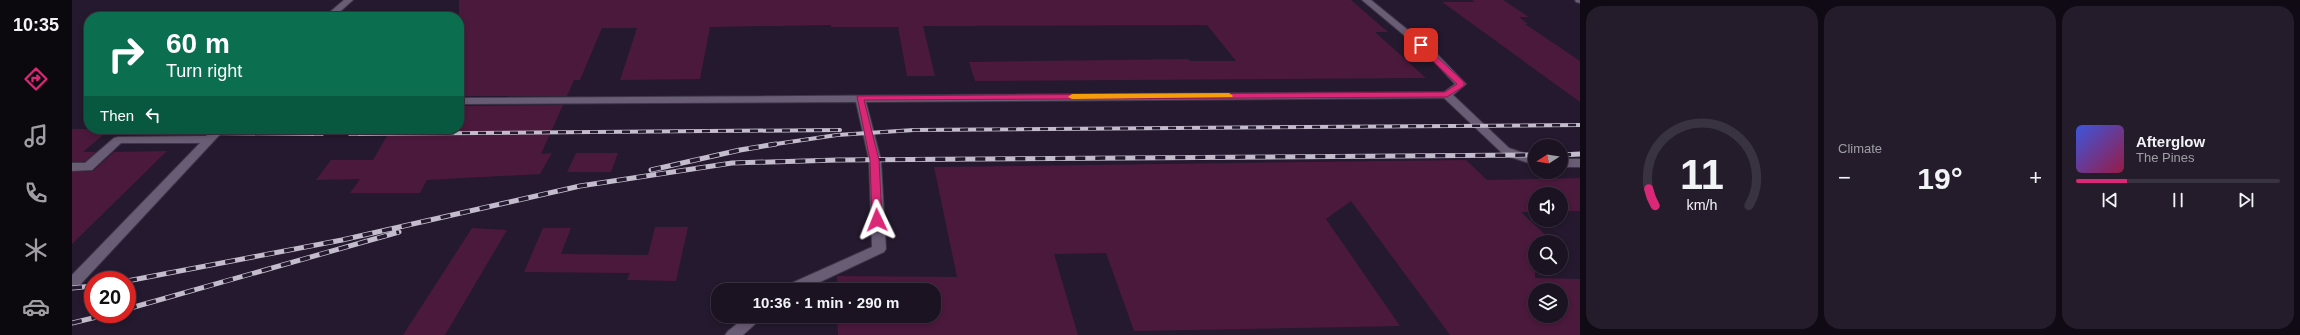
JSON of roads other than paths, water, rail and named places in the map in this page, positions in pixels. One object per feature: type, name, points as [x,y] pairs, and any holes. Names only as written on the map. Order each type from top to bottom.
[{"type":"street","points":[[335,12],[349,0]]},
{"type":"street","points":[[464,101],[1447,95],[1461,84],[1432,54],[1366,0]]},
{"type":"street","points":[[1447,95],[1505,150],[1514,155],[1528,159]]},
{"type":"street","points":[[805,283],[878,249],[875,160],[860,98]]},
{"type":"street","points":[[72,284],[79,272],[214,134]]},
{"type":"street","points":[[72,167],[88,167],[118,140],[209,139]]},
{"type":"street","points":[[1568,163],[1580,163]]},
{"type":"street","points":[[733,335],[748,323]]},
{"type":"railway","points":[[769,145],[837,135],[914,130],[1580,125]]},
{"type":"railway","points":[[464,133],[840,130]]},
{"type":"railway","points":[[651,170],[740,150],[776,144]]},
{"type":"railway","points":[[1568,155],[1580,154]]},
{"type":"railway","points":[[136,279],[342,240],[580,186],[732,163],[838,160],[1528,155]]},
{"type":"railway","points":[[136,306],[399,232]]},
{"type":"railway","points":[[72,288],[84,287]]},
{"type":"railway","points":[[72,323],[84,320]]}]
